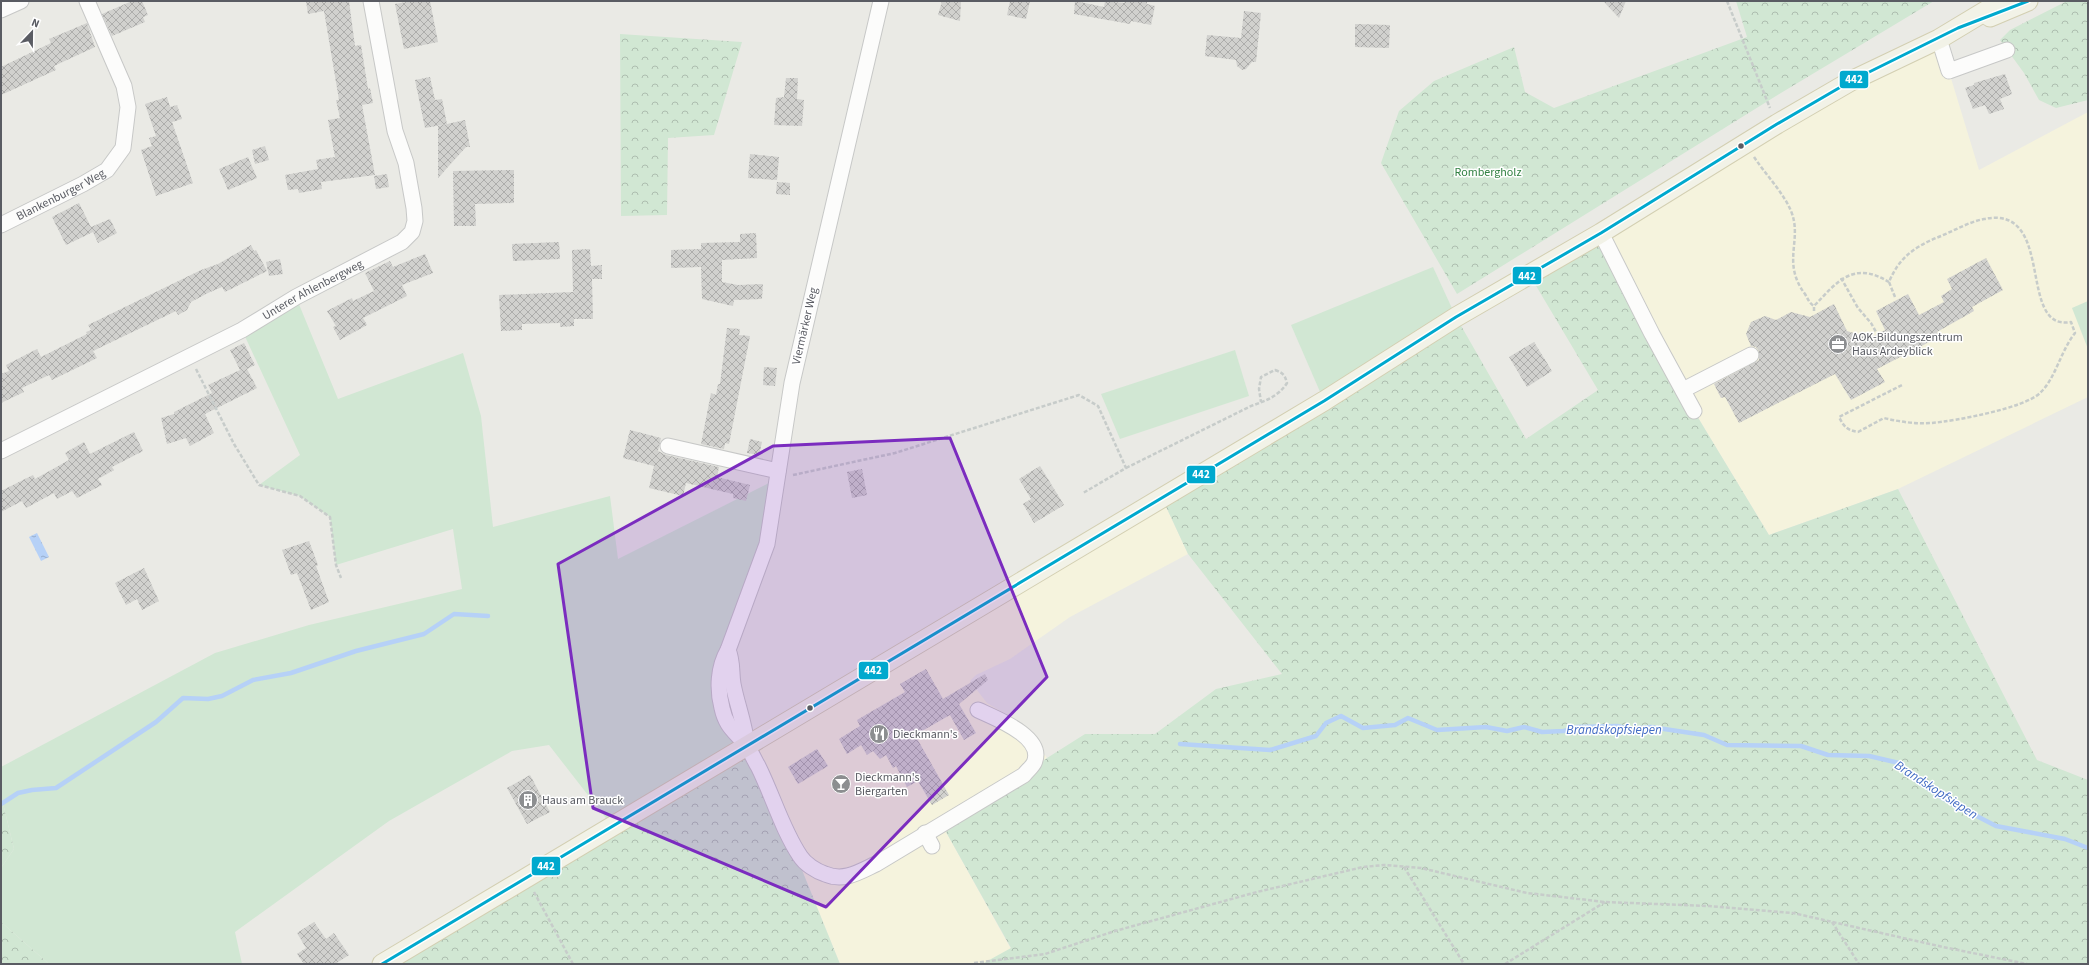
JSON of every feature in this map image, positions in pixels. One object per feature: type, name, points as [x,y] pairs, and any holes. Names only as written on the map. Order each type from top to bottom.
[{"type":"main road","points":[[382,964],[1324,401],[1506,287],[1601,233],[1777,124],[1851,81],[1939,39],[2002,1]]},
{"type":"main road","points":[[1958,28],[1990,17],[2028,1]]},
{"type":"street","points":[[1,10],[21,1]]},
{"type":"street","name":"Blankenburger Weg","points":[[1,225],[83,184],[107,170],[123,148],[128,107],[124,86],[86,1]]},
{"type":"street","name":"Unterer Ahlenbergweg","points":[[1,451],[242,330],[263,315],[402,242],[412,232],[415,221],[406,162],[395,131],[371,1]]},
{"type":"street","name":"Viermärker Weg","points":[[881,1],[792,383],[767,544],[728,650],[722,660],[719,678],[721,706],[726,722],[747,746],[770,790],[789,838],[802,858],[814,868],[825,874],[842,878],[854,875],[876,864],[898,857],[928,840],[1024,775],[1035,762],[1035,750],[1027,736],[978,710]]},
{"type":"street","points":[[1939,39],[1949,71],[2007,50]]},
{"type":"street","points":[[1601,233],[1694,411]]},
{"type":"street","points":[[1683,390],[1751,354]]},
{"type":"street","points":[[668,446],[778,475]]},
{"type":"path","points":[[1727,1],[1777,124]]},
{"type":"path","points":[[1745,144],[1791,211],[1794,223],[1792,247],[1794,277],[1798,287],[1810,304],[1814,306]]},
{"type":"path","points":[[1889,282],[1895,266],[1924,244],[1984,219],[2005,220],[2014,224],[2022,231],[2032,252],[2040,295],[2048,314],[2058,322],[2071,322],[2075,333],[2064,349],[2047,385],[2040,394],[2022,404],[1932,423],[1906,423],[1884,418],[1858,432],[1849,430],[1843,426],[1839,417],[1902,385]]},
{"type":"path","points":[[1814,311],[1814,306],[1841,278],[1864,273],[1878,275],[1889,282],[1895,297]]},
{"type":"path","points":[[1841,278],[1858,308],[1871,323],[1876,332]]},
{"type":"path","points":[[189,356],[234,444],[259,485],[300,496],[330,517],[336,565],[341,578]]},
{"type":"path","points":[[1083,493],[1126,468],[1261,402],[1271,399],[1283,391],[1287,383],[1282,372],[1275,370],[1261,377],[1259,389],[1261,402]]},
{"type":"path","points":[[778,475],[895,453],[1079,395],[1098,406],[1126,468]]},
{"type":"path","points":[[974,963],[1045,954],[1160,918],[1258,892],[1362,868],[1384,865],[1421,868],[1527,893],[1605,902],[1709,906],[1793,913],[1943,947],[2027,964]]},
{"type":"path","points":[[1404,866],[1464,964]]},
{"type":"path","points":[[526,878],[573,964]]},
{"type":"path","points":[[1505,964],[1605,902]]},
{"type":"path","points":[[1832,921],[1859,964]]},
{"type":"highlighted area","points":[[950,438],[1047,677],[826,907],[593,808],[558,564],[773,446]]},
{"type":"shaded area","points":[[1939,39],[1979,170],[2088,112],[2088,397],[1898,489],[1769,535],[1694,411],[1601,233]]},
{"type":"shaded area","points":[[1162,498],[1188,554],[1070,617],[1010,659],[976,675],[970,681],[987,703],[1024,725],[1047,758],[946,832],[1011,949],[982,964],[840,964],[789,838],[747,746]]},
{"type":"green space","name":"Rombergholz","points":[[1736,1],[1934,1],[1776,96],[1457,294],[1381,163],[1399,111],[1434,81],[1514,47],[1525,92],[1554,108],[1747,37]]},
{"type":"green space","points":[[2067,1],[2088,1],[2088,100],[2056,108],[2039,100],[2024,73],[2000,40],[2010,30]]},
{"type":"green space","points":[[620,34],[742,42],[714,135],[668,138],[667,215],[621,216]]},
{"type":"green space","points":[[1601,233],[1694,411],[1769,535],[1898,489],[2037,760],[2088,780],[2088,964],[982,964],[1011,948],[946,832],[1047,758],[1085,734],[1155,734],[1216,689],[1282,674],[1188,554],[1162,498],[1456,317],[1526,439],[1598,390],[1529,274]]},
{"type":"green space","points":[[1433,267],[1456,317],[1324,401],[1291,325]]},
{"type":"green space","points":[[296,297],[338,399],[463,353],[481,416],[493,527],[610,496],[618,559],[777,479],[721,706],[747,746],[612,826],[549,745],[512,751],[389,821],[235,932],[242,964],[49,964],[1,922],[1,868],[14,849],[1,795],[1,767],[215,653],[309,625],[462,589],[453,529],[336,565],[330,517],[300,496],[259,485],[300,455],[242,330]]},
{"type":"green space","points":[[2088,301],[2088,349],[2072,308]]},
{"type":"green space","points":[[1235,350],[1249,396],[1120,439],[1101,394]]},
{"type":"green space","points":[[747,746],[789,838],[840,964],[382,964]]},
{"type":"green space","points":[[1,795],[14,849],[1,868]]},
{"type":"green space","points":[[1,922],[49,964],[1,964]]},
{"type":"water","points":[[37,533],[49,557],[41,561],[29,537]]},
{"type":"building","points":[[132,1],[142,1],[148,15],[143,17],[145,22],[112,36],[102,14]]},
{"type":"building","points":[[306,1],[349,1],[355,46],[361,45],[368,89],[370,88],[373,103],[362,105],[375,175],[321,182],[322,189],[299,193],[298,189],[288,190],[285,175],[318,169],[316,160],[335,157],[328,120],[340,118],[336,100],[339,100],[324,11],[308,14]]},
{"type":"building","points":[[412,1],[430,1],[438,42],[404,49],[395,4]]},
{"type":"building","points":[[942,1],[961,1],[960,21],[938,15]]},
{"type":"building","points":[[1010,1],[1030,1],[1026,19],[1007,15]]},
{"type":"building","points":[[1075,1],[1104,7],[1105,1],[1124,3],[1125,1],[1147,1],[1147,4],[1155,6],[1151,25],[1131,21],[1130,24],[1074,14]]},
{"type":"building","points":[[1603,1],[1626,1],[1619,18]]},
{"type":"building","points":[[1244,11],[1261,13],[1256,62],[1252,62],[1246,69],[1242,70],[1237,66],[1236,60],[1205,56],[1207,35],[1241,38]]},
{"type":"building","points":[[87,23],[95,47],[54,66],[56,70],[1,95],[1,67],[51,43],[49,39]]},
{"type":"building","points":[[1355,24],[1390,25],[1389,48],[1355,47]]},
{"type":"building","points":[[2005,74],[2012,94],[2000,99],[2004,109],[1989,114],[1985,105],[1973,109],[1965,88],[1974,85],[1974,83]]},
{"type":"building","points":[[430,77],[435,100],[442,99],[447,124],[425,128],[415,80]]},
{"type":"building","points":[[786,78],[798,78],[797,99],[804,100],[802,126],[774,125],[776,98],[784,97]]},
{"type":"building","points":[[167,97],[170,107],[177,105],[182,119],[172,122],[193,183],[156,196],[141,150],[152,146],[149,138],[156,136],[145,104]]},
{"type":"building","points":[[465,120],[470,147],[466,147],[438,178],[438,126]]},
{"type":"building","points":[[265,146],[269,160],[255,164],[252,150]]},
{"type":"building","points":[[750,154],[779,157],[777,180],[748,178]]},
{"type":"building","points":[[248,157],[257,178],[228,190],[219,169]]},
{"type":"building","points":[[514,170],[514,203],[475,204],[476,226],[454,226],[453,171]]},
{"type":"building","points":[[387,174],[389,187],[376,189],[374,176]]},
{"type":"building","points":[[777,182],[790,183],[790,195],[776,194]]},
{"type":"building","points":[[79,203],[91,227],[110,219],[117,233],[98,243],[93,232],[66,245],[52,217]]},
{"type":"building","points":[[756,233],[757,258],[722,260],[722,282],[738,285],[763,284],[762,299],[734,300],[733,306],[702,299],[701,267],[671,268],[671,250],[701,249],[701,243],[740,242],[740,234]]},
{"type":"building","points":[[559,242],[560,259],[513,261],[512,244]]},
{"type":"building","points":[[251,245],[254,251],[256,250],[267,271],[225,292],[222,287],[208,293],[191,302],[187,310],[178,315],[176,311],[93,351],[97,358],[52,380],[49,375],[22,388],[24,392],[1,403],[1,374],[9,371],[6,365],[37,349],[41,357],[87,334],[86,332],[91,330],[88,325],[201,270],[218,264]]},
{"type":"building","points":[[590,249],[591,266],[602,265],[602,279],[592,279],[593,319],[574,319],[574,326],[560,327],[560,323],[522,324],[522,330],[501,331],[499,295],[573,292],[572,250]]},
{"type":"building","points":[[425,254],[433,273],[402,285],[407,296],[363,318],[367,325],[340,340],[333,327],[336,326],[327,311],[352,298],[353,301],[374,291],[365,273],[390,261],[393,267]]},
{"type":"building","name":"AOK-Bildungszentrum Haus Ardeyblick","points":[[1986,258],[2003,290],[1972,307],[1974,311],[1937,332],[1939,337],[1877,369],[1885,382],[1851,400],[1835,374],[1739,423],[1725,397],[1721,398],[1714,384],[1759,360],[1759,351],[1756,347],[1751,346],[1746,334],[1751,322],[1765,316],[1776,320],[1791,312],[1810,317],[1834,304],[1847,331],[1870,338],[1885,330],[1876,311],[1908,294],[1919,315],[1944,302],[1941,296],[1952,289],[1947,279]]},
{"type":"building","points":[[280,259],[283,274],[269,276],[266,262]]},
{"type":"building","points":[[727,328],[740,329],[739,335],[750,336],[729,444],[725,443],[724,449],[701,444],[711,393],[716,395],[718,384],[720,384]]},
{"type":"building","points":[[1534,342],[1552,371],[1527,387],[1509,357]]},
{"type":"building","points":[[244,343],[255,365],[247,369],[257,388],[205,414],[214,433],[190,446],[186,438],[167,444],[161,418],[174,414],[174,412],[212,393],[208,385],[240,370],[230,350]]},
{"type":"building","points":[[764,367],[777,368],[775,386],[763,385]]},
{"type":"building","points":[[630,430],[661,438],[658,451],[666,455],[719,467],[717,477],[750,485],[746,501],[733,498],[733,494],[686,483],[683,496],[649,488],[654,466],[623,458]]},
{"type":"building","points":[[134,432],[143,451],[112,467],[114,470],[98,479],[102,485],[77,498],[72,491],[57,499],[54,493],[26,508],[22,501],[1,512],[1,491],[33,475],[35,479],[69,460],[65,453],[84,442],[90,454]]},
{"type":"building","points":[[750,439],[762,442],[759,455],[747,453]]},
{"type":"building","points":[[1040,466],[1064,505],[1034,523],[1023,504],[1031,499],[1019,479]]},
{"type":"building","points":[[862,469],[867,495],[852,498],[847,472]]},
{"type":"building","points":[[309,541],[329,602],[311,610],[297,573],[291,575],[282,550]]},
{"type":"building","points":[[144,568],[159,601],[142,610],[137,599],[126,605],[115,583]]},
{"type":"building","name":"Dieckmann's","points":[[926,669],[943,699],[985,674],[988,680],[959,704],[976,733],[964,740],[950,715],[915,735],[949,795],[932,805],[918,781],[907,787],[896,766],[893,768],[886,755],[880,759],[873,751],[867,755],[861,745],[847,754],[839,739],[860,726],[857,720],[905,692],[900,684]]},
{"type":"building","points":[[817,749],[828,766],[798,784],[788,767]]},
{"type":"building","name":"Haus am Brauck","points":[[530,775],[550,812],[527,824],[507,788]]},
{"type":"building","points":[[314,922],[326,939],[334,933],[349,955],[335,964],[304,964],[297,954],[306,948],[297,933]]},
{"type":"waterway","points":[[1,804],[18,793],[56,788],[156,722],[183,698],[208,699],[222,696],[253,680],[291,673],[356,651],[424,634],[454,614],[488,616]]},
{"type":"waterway","name":"Brandskopfsiepen","points":[[1180,744],[1270,750],[1316,736],[1326,723],[1341,716],[1363,728],[1395,725],[1408,718],[1437,730],[1486,727],[1507,731],[1524,727],[1542,732],[1564,731],[1577,727],[1617,726],[1631,729],[1651,727],[1704,735],[1727,745],[1801,746],[1828,755],[1869,756],[1899,763],[1914,779],[1942,798],[1996,826],[2065,839],[2088,848]]},
{"type":"transit line","name":"442","points":[[382,964],[1324,401],[1456,317],[1601,233],[1777,124],[1851,81],[1958,28],[2028,1]]},
{"type":"place","name":"AOK-Bildungszentrum Haus Ardeyblick","points":[[1838,344]]},
{"type":"place","name":"Dieckmann's","points":[[879,734]]},
{"type":"place","name":"Dieckmann's Biergarten","points":[[841,784]]},
{"type":"place","name":"Haus am Brauck","points":[[528,800]]}]
